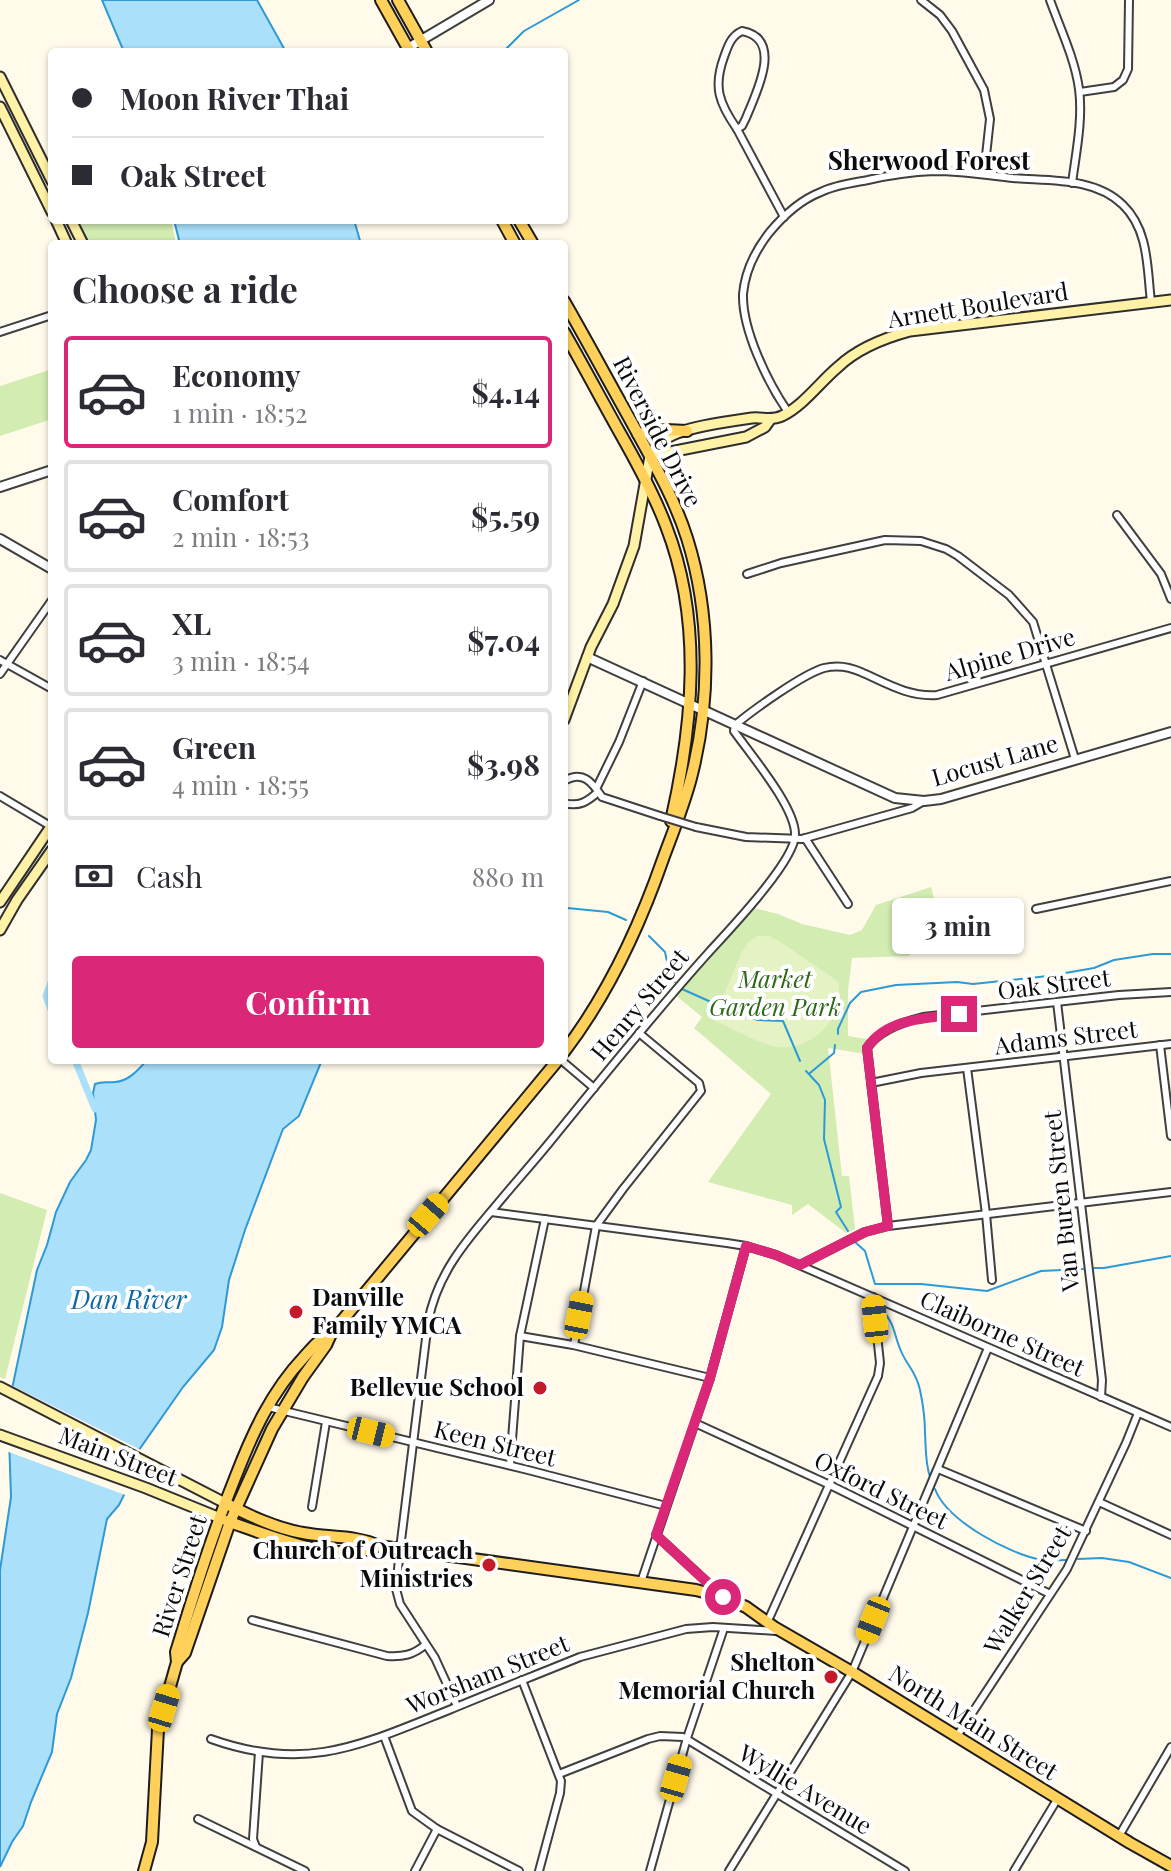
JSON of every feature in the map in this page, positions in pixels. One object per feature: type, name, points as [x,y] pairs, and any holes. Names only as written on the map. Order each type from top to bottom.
[{"type":"main road","points":[[381,0],[408,48]]},
{"type":"main road","points":[[398,0],[425,48]]},
{"type":"main road","points":[[0,77],[48,173]]},
{"type":"main road","points":[[0,107],[48,204]]},
{"type":"main road","name":"Arnett Boulevard","points":[[650,456],[746,437],[788,412],[847,360],[867,347],[910,331],[1171,300]]},
{"type":"main road","name":"Riverside Drive","points":[[568,1047],[587,1022],[615,974],[659,869],[690,781],[702,709],[705,658],[697,579],[679,516],[638,434],[569,320]]},
{"type":"main road","name":"Riverside Drive","points":[[568,339],[645,478],[667,526],[685,595],[690,649],[690,703],[680,778],[659,869]]},
{"type":"main road","name":"Arnett Boulevard","points":[[650,456],[668,437],[687,431],[754,418],[770,420]]},
{"type":"main road","points":[[638,434],[687,431],[690,447]]},
{"type":"main road","points":[[568,709],[634,546],[650,456]]},
{"type":"main road","points":[[0,902],[48,832]]},
{"type":"main road","points":[[0,930],[48,856]]},
{"type":"main road","points":[[230,1505],[282,1411],[331,1334],[556,1064]]},
{"type":"main road","points":[[230,1505],[254,1430],[277,1390],[321,1338],[331,1334]]},
{"type":"main road","name":"Main Street","points":[[0,1387],[230,1505]]},
{"type":"main road","name":"Main Street","points":[[0,1435],[225,1520]]},
{"type":"main road","name":"River Street","points":[[144,1871],[152,1842],[158,1729],[177,1662],[185,1653],[230,1505]]},
{"type":"main road","name":"North Main Street","points":[[230,1505],[267,1523],[303,1533],[696,1590],[723,1597],[746,1607],[780,1631],[1171,1866]]},
{"type":"main road","name":"North Main Street","points":[[225,1520],[305,1547],[368,1551],[379,1546]]},
{"type":"street","points":[[411,48],[489,0]]},
{"type":"street","points":[[921,0],[940,15],[952,31],[984,90],[990,119],[984,174]]},
{"type":"street","points":[[1050,0],[1080,92],[1072,183]]},
{"type":"street","points":[[1080,92],[1114,87],[1126,75],[1129,0]]},
{"type":"street","points":[[737,129],[746,118],[765,67],[760,43],[751,33],[742,31],[730,41],[718,86],[723,106],[784,217]]},
{"type":"street","points":[[788,412],[771,385],[757,353],[743,296],[751,263],[765,238],[784,217],[821,191],[851,183],[938,171],[1085,185],[1107,193],[1122,204],[1135,220],[1144,241],[1151,302]]},
{"type":"street","points":[[0,332],[48,316]]},
{"type":"street","points":[[0,487],[48,471]]},
{"type":"street","points":[[1117,515],[1161,574],[1171,599]]},
{"type":"street","points":[[0,539],[48,567]]},
{"type":"street","points":[[747,574],[873,542],[908,539],[935,544],[958,556],[1029,616],[1037,631],[1075,759]]},
{"type":"street","points":[[0,674],[3,662],[48,605]]},
{"type":"street","name":"Alpine Drive","points":[[735,725],[807,676],[830,667],[851,669],[909,693],[926,696],[955,691],[1171,628]]},
{"type":"street","name":"Locust Lane","points":[[587,657],[895,798],[941,799],[1171,732]]},
{"type":"street","points":[[3,662],[48,687]]},
{"type":"street","points":[[568,804],[583,804],[598,790],[643,681]]},
{"type":"street","points":[[735,725],[734,731],[792,818],[795,839]]},
{"type":"street","points":[[568,779],[580,777],[598,790],[602,797],[660,816],[746,837],[805,838],[912,808],[924,801]]},
{"type":"street","points":[[0,796],[48,824]]},
{"type":"street","points":[[805,838],[848,904]]},
{"type":"street","name":"Henry Street","points":[[457,1706],[441,1670],[398,1599],[396,1577],[428,1322],[434,1298],[456,1253],[668,997],[747,910],[789,855],[795,839]]},
{"type":"street","points":[[1036,909],[1171,881]]},
{"type":"street","name":"Oak Street","points":[[871,1083],[868,1045],[895,1026],[923,1017],[1171,992]]},
{"type":"street","name":"Van Buren Street","points":[[1057,1002],[1102,1380],[1101,1397]]},
{"type":"street","points":[[574,1345],[596,1226],[700,1094],[699,1083],[639,1033]]},
{"type":"street","name":"Adams Street","points":[[871,1083],[921,1073],[1171,1044]]},
{"type":"street","points":[[1160,1045],[1171,1136]]},
{"type":"street","points":[[564,1064],[594,1088]]},
{"type":"street","points":[[967,1068],[992,1280]]},
{"type":"street","points":[[871,1083],[888,1226]]},
{"type":"street","points":[[800,1265],[865,1232],[888,1226],[1171,1192]]},
{"type":"street","name":"Claiborne Street","points":[[491,1212],[746,1246],[776,1255],[1171,1427]]},
{"type":"street","points":[[510,1465],[520,1336],[545,1219]]},
{"type":"street","points":[[641,1582],[710,1378],[746,1246]]},
{"type":"street","points":[[767,1623],[878,1376],[880,1363],[873,1297]]},
{"type":"street","points":[[520,1336],[574,1345],[710,1378]]},
{"type":"street","points":[[729,1871],[852,1672],[988,1348]]},
{"type":"street","name":"Keen Street","points":[[268,1407],[666,1506]]},
{"type":"street","name":"Walker Street","points":[[957,1736],[1067,1569],[1138,1413]]},
{"type":"street","points":[[312,1507],[326,1422]]},
{"type":"street","name":"Oxford Street","points":[[695,1423],[830,1485],[1050,1594]]},
{"type":"street","points":[[938,1469],[1086,1531]]},
{"type":"street","points":[[1099,1502],[1171,1535]]},
{"type":"street","points":[[656,1535],[723,1597]]},
{"type":"street","points":[[252,1620],[387,1656],[414,1654],[425,1645]]},
{"type":"street","points":[[660,1871],[651,1869],[687,1738],[724,1628]]},
{"type":"street","name":"Worsham Street","points":[[211,1739],[259,1752],[292,1755],[325,1753],[384,1736],[580,1657],[629,1643],[686,1629],[780,1631]]},
{"type":"street","points":[[522,1680],[559,1774],[560,1793],[539,1871]]},
{"type":"street","points":[[384,1736],[408,1805],[417,1816],[519,1871]]},
{"type":"street","points":[[559,1774],[648,1739],[668,1736],[687,1738]]},
{"type":"street","name":"Wyllie Avenue","points":[[687,1738],[905,1871]]},
{"type":"street","points":[[1119,1836],[1171,1747]]},
{"type":"street","points":[[256,1847],[253,1839],[259,1752]]},
{"type":"street","points":[[1014,1871],[1058,1798]]},
{"type":"street","points":[[198,1819],[304,1871]]},
{"type":"street","points":[[415,1871],[437,1829]]},
{"type":"street","points":[[1167,1871],[1171,1866]]},
{"type":"green space","points":[[77,224],[172,224],[175,240],[85,240]]},
{"type":"green space","points":[[48,370],[48,420],[0,436],[0,386]]},
{"type":"green space","name":"Market Garden Park","points":[[931,887],[938,913],[909,956],[852,958],[848,1036],[867,1039],[866,1054],[828,1048],[842,1176],[849,1176],[855,1229],[846,1233],[808,1204],[792,1215],[792,1205],[708,1182],[771,1094],[694,1028],[702,1017],[674,994],[754,908],[802,924],[850,935],[862,930],[876,905]]},
{"type":"green space","points":[[758,936],[769,936],[779,941],[839,982],[838,1005],[827,1026],[802,1044],[772,1046],[713,1020],[741,954],[748,942]]},
{"type":"green space","points":[[0,1193],[47,1210],[5,1379],[0,1377]]},
{"type":"water","points":[[102,0],[257,0],[284,48],[122,48]]},
{"type":"water","points":[[175,224],[355,224],[360,240],[179,240]]},
{"type":"water","name":"Dan River","points":[[143,1064],[320,1064],[299,1116],[283,1129],[245,1230],[229,1280],[222,1327],[214,1350],[183,1387],[139,1450],[134,1475],[119,1505],[107,1519],[88,1613],[71,1678],[57,1714],[52,1752],[23,1826],[0,1867],[0,1570],[11,1497],[8,1408],[37,1270],[56,1212],[70,1182],[91,1150],[96,1120],[95,1084],[125,1080]]},
{"type":"pier","points":[[9,1384],[143,1451],[138,1477],[128,1496],[6,1451],[4,1408]]},
{"type":"waterway","points":[[507,48],[524,31],[579,0]]},
{"type":"waterway","points":[[568,908],[608,912],[626,920]]},
{"type":"waterway","points":[[649,936],[665,952],[675,982]]},
{"type":"waterway","points":[[838,1034],[850,1003],[861,992],[896,985],[973,984],[1048,976],[1094,968],[1114,960],[1171,954]]},
{"type":"waterway","points":[[682,989],[740,1015],[758,1020],[783,1021],[800,1061]]},
{"type":"waterway","points":[[48,991],[48,1001]]},
{"type":"waterway","points":[[810,1073],[834,1053],[835,1045]]},
{"type":"waterway","points":[[77,1064],[95,1109]]},
{"type":"waterway","points":[[806,1071],[819,1085],[825,1100],[824,1139],[841,1207],[836,1212],[848,1231]]},
{"type":"waterway","points":[[855,1242],[865,1251],[875,1284],[921,1284],[987,1291],[1041,1271],[1083,1269]]},
{"type":"waterway","points":[[1094,1268],[1171,1256]]},
{"type":"waterway","points":[[884,1312],[918,1383],[930,1477]]},
{"type":"waterway","points":[[935,1489],[952,1513],[997,1543],[1028,1557],[1067,1560]]},
{"type":"waterway","points":[[1078,1559],[1102,1558],[1129,1562],[1171,1578]]},
{"type":"place","name":"Danville Family YMCA","points":[[296,1312]]},
{"type":"place","name":"Bellevue School","points":[[540,1388]]},
{"type":"place","name":"Church of Outreach Ministries","points":[[489,1565]]},
{"type":"place","name":"Shelton Memorial Church","points":[[831,1677]]},
{"type":"district","name":"Sherwood Forest","points":[[929,161]]},
{"type":"route","points":[[723,1597],[656,1535],[710,1378],[746,1246],[800,1265],[865,1232],[888,1226],[868,1045],[885,1032],[911,1020],[959,1014]]}]
